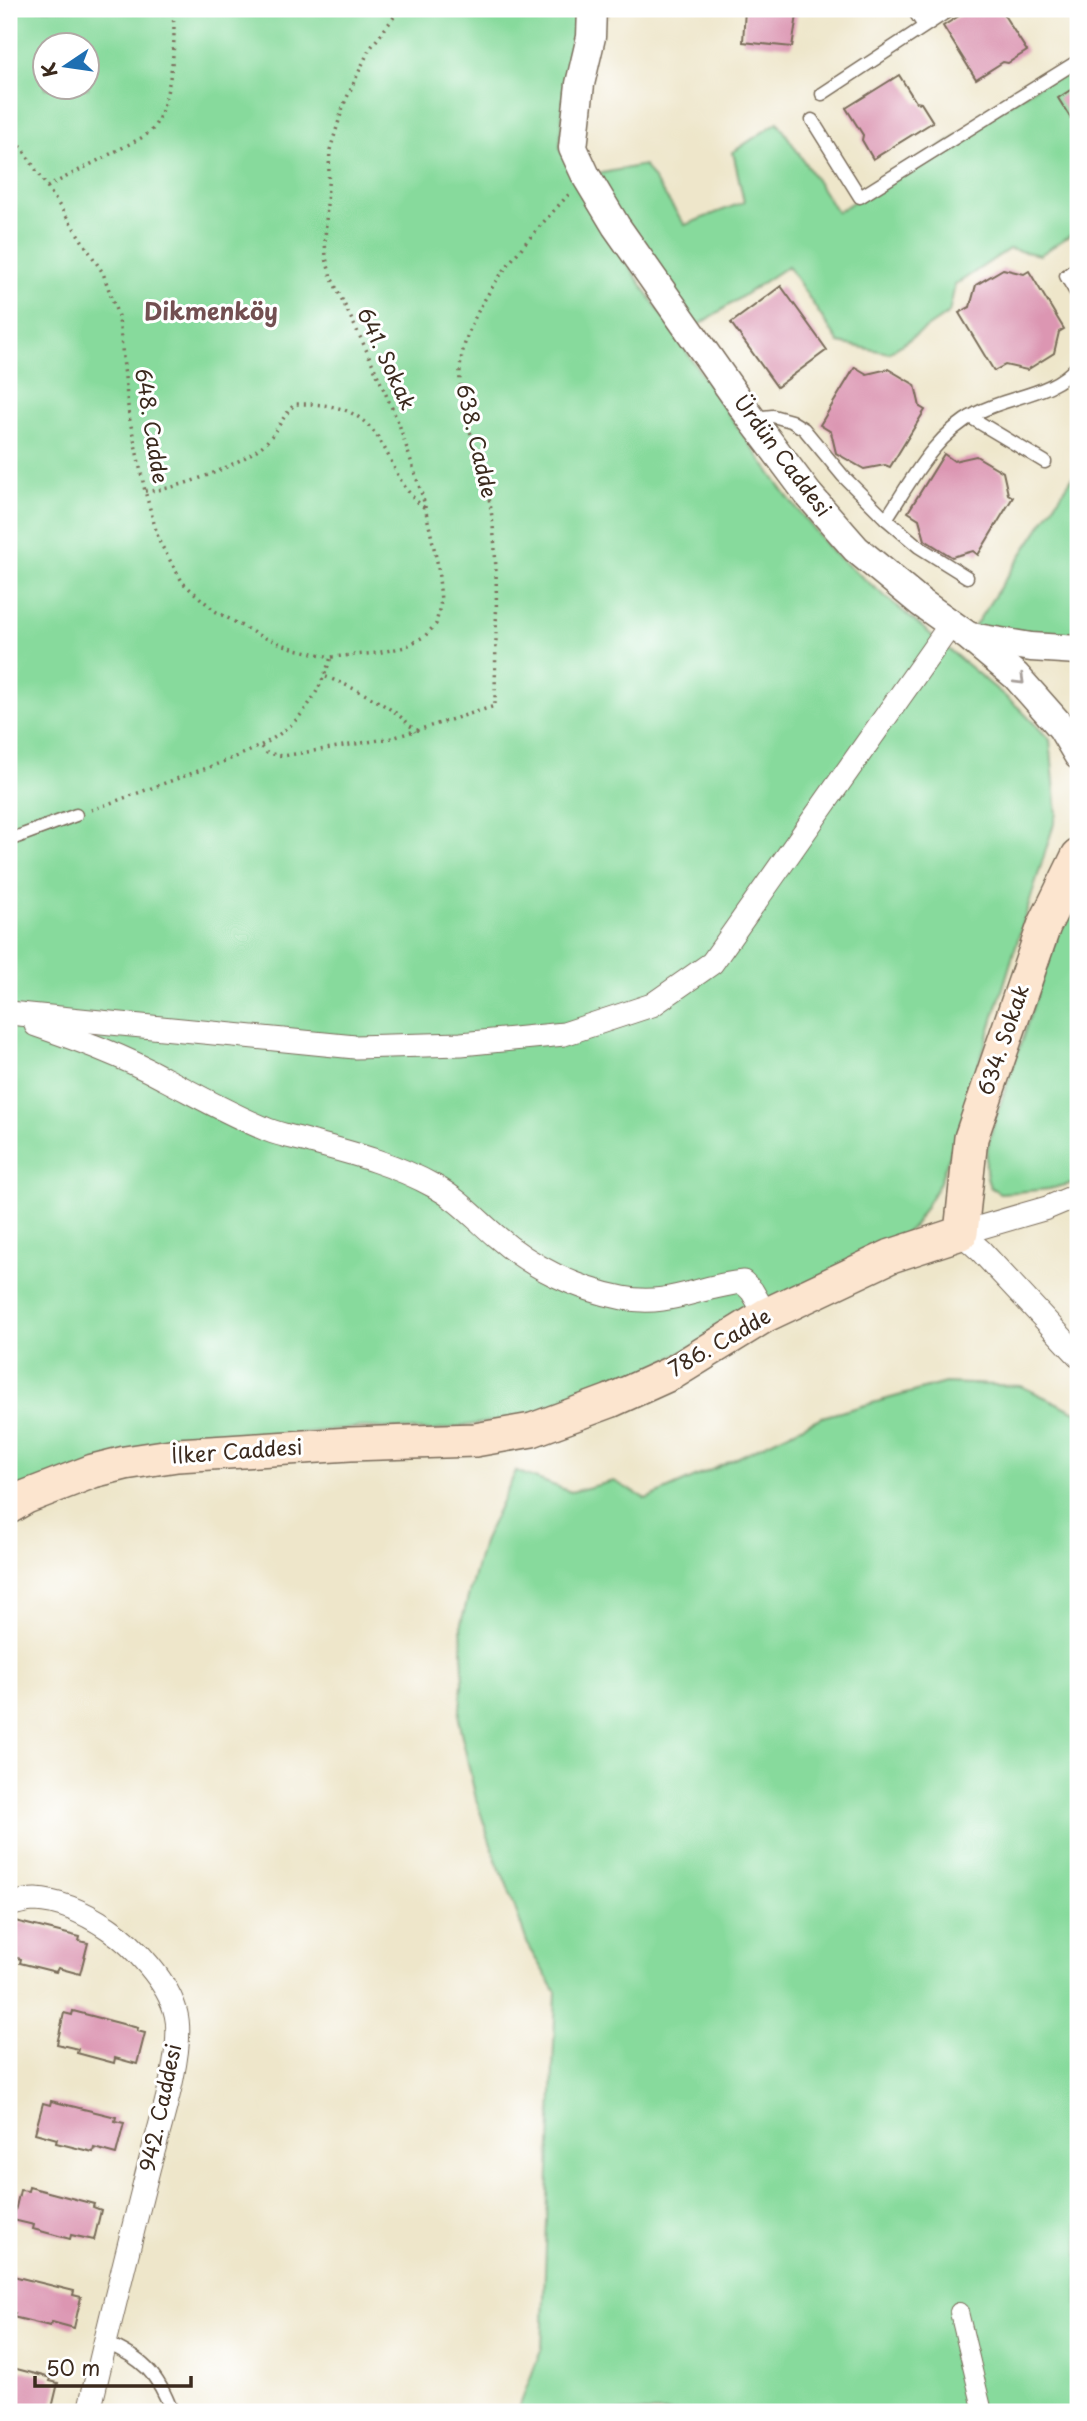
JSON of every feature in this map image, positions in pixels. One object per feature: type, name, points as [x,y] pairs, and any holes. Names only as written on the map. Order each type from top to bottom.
[{"type":"main road","name":"634. Sokak","points":[[961,1233],[971,1138],[1044,926],[1078,856]]},
{"type":"main road","name":"786. Cadde","points":[[475,1440],[532,1430],[610,1401],[674,1372],[766,1315],[891,1256],[961,1233]]},
{"type":"main road","name":"İlker Caddesi","points":[[9,1507],[26,1497],[93,1471],[177,1455],[350,1444],[475,1440]]},
{"type":"street","name":"Ürdün Caddesi","points":[[593,9],[591,37],[580,84],[573,148],[586,176],[616,226],[808,494],[856,550],[959,630],[1031,648],[1078,650]]},
{"type":"street","points":[[9,1013],[355,1047],[461,1044],[564,1034],[652,1005],[712,963],[959,630],[1016,676],[1041,702],[1062,728],[1078,755]]},
{"type":"street","points":[[9,1019],[32,1023],[125,1060],[225,1112],[272,1132],[392,1165],[436,1187],[464,1205],[507,1245],[557,1276],[620,1297],[648,1302],[743,1282],[752,1291],[766,1315]]},
{"type":"street","points":[[961,1233],[1047,1208],[1078,1195]]},
{"type":"street","points":[[961,1233],[1078,1355]]},
{"type":"street","name":"942. Caddesi","points":[[9,1905],[34,1900],[62,1905],[93,1917],[124,1938],[167,1990],[176,2014],[178,2043],[89,2412]]},
{"type":"street","points":[[960,2312],[983,2412]]},
{"type":"lane","points":[[913,9],[924,26]]},
{"type":"lane","points":[[822,94],[951,9]]},
{"type":"lane","points":[[812,120],[860,197],[1078,61]]},
{"type":"lane","points":[[1078,267],[1066,276],[1078,296]]},
{"type":"lane","points":[[886,519],[933,448],[950,431],[978,412],[1042,390],[1069,376],[1078,365]]},
{"type":"lane","points":[[751,418],[773,416],[791,421],[804,429],[886,519],[919,547],[967,577]]},
{"type":"lane","points":[[970,417],[1045,462]]},
{"type":"lane","points":[[9,840],[76,815]]},
{"type":"lane","points":[[104,2342],[141,2361],[165,2392],[172,2412]]},
{"type":"path","points":[[47,187],[153,130],[161,112],[175,49],[172,9]]},
{"type":"path","name":"641. Sokak","points":[[331,657],[377,653],[405,647],[425,636],[436,624],[441,601],[438,566],[426,508],[399,424],[331,277],[326,258],[330,150],[344,104],[369,50],[400,9]]},
{"type":"path","name":"648. Cadde","points":[[9,128],[103,273],[119,319],[129,416],[145,491],[159,541],[183,583],[215,611],[258,635],[295,649],[331,657]]},
{"type":"path","name":"638. Cadde","points":[[415,732],[495,706],[495,550],[491,506],[472,440],[460,381],[463,350],[480,307],[516,253],[586,176]]},
{"type":"path","points":[[145,491],[160,491],[236,462],[262,446],[295,404],[321,403],[348,411],[367,422],[387,452],[409,496],[426,508]]},
{"type":"path","points":[[76,815],[261,747],[292,725],[305,711],[325,677],[331,657]]},
{"type":"path","points":[[261,747],[267,753],[283,756],[415,732],[401,716],[345,683],[325,677]]},
{"type":"green space","points":[[9,9],[577,9],[576,38],[565,84],[560,148],[600,223],[731,418],[786,495],[832,552],[1019,708],[1050,740],[1057,814],[958,1132],[939,1184],[914,1226],[880,1252],[659,1364],[550,1412],[433,1431],[364,1427],[256,1437],[9,1505]]},
{"type":"green space","points":[[1078,61],[1078,230],[1040,255],[1009,249],[955,285],[949,313],[889,353],[839,343],[788,266],[690,331],[586,176],[644,165],[685,225],[744,202],[733,152],[778,122],[837,212]]},
{"type":"green space","points":[[1078,469],[1078,650],[968,636]]},
{"type":"green space","points":[[1078,889],[1078,1182],[1049,1189],[1000,1193],[990,1187],[986,1173],[990,1136],[1058,932]]},
{"type":"green space","points":[[945,1383],[1021,1386],[1078,1413],[1078,2412],[517,2412],[542,2348],[556,1992],[529,1948],[496,1860],[476,1799],[459,1723],[463,1671],[461,1623],[483,1542],[516,1471],[571,1492],[614,1481],[646,1499],[822,1417]]},
{"type":"building","points":[[745,9],[798,9],[792,47],[743,42]]},
{"type":"building","points":[[970,9],[1000,9],[1027,51],[976,79],[943,26]]},
{"type":"building","points":[[899,75],[933,122],[873,159],[862,140],[863,135],[846,108]]},
{"type":"building","points":[[1078,85],[1078,130],[1058,98]]},
{"type":"building","points":[[1003,269],[1024,274],[1029,271],[1064,329],[1059,332],[1054,353],[1027,370],[1005,365],[994,371],[959,313],[970,307],[976,285]]},
{"type":"building","points":[[781,286],[827,350],[777,387],[731,323]]},
{"type":"building","points":[[855,367],[867,374],[888,369],[915,385],[920,407],[925,410],[890,467],[885,465],[864,469],[836,453],[831,432],[820,425]]},
{"type":"building","points":[[944,454],[954,461],[976,456],[1003,472],[1008,494],[1013,497],[978,555],[973,551],[952,557],[925,540],[919,519],[908,512]]},
{"type":"building","points":[[15,1921],[80,1937],[79,1941],[88,1943],[80,1974],[58,1968],[56,1972],[20,1963],[21,1959],[9,1956],[9,1924],[14,1925]]},
{"type":"building","points":[[73,2011],[138,2028],[137,2031],[145,2033],[137,2064],[115,2058],[114,2063],[77,2053],[78,2049],[57,2044],[64,2013],[72,2015]]},
{"type":"building","points":[[51,2101],[116,2117],[115,2121],[124,2123],[116,2154],[94,2148],[93,2152],[56,2143],[57,2139],[35,2133],[43,2103],[50,2105]]},
{"type":"building","points":[[29,2187],[94,2204],[93,2207],[101,2210],[94,2240],[71,2235],[70,2239],[33,2229],[34,2225],[13,2220],[20,2190],[28,2191]]},
{"type":"building","points":[[9,2275],[74,2291],[73,2295],[81,2297],[74,2328],[52,2322],[50,2326],[13,2317],[15,2313],[9,2311]]},
{"type":"building","points":[[9,2367],[51,2378],[50,2381],[58,2383],[51,2412],[28,2408],[25,2412],[9,2408]]},
{"type":"district","name":"Dikmenköy","points":[[211,312]]}]
